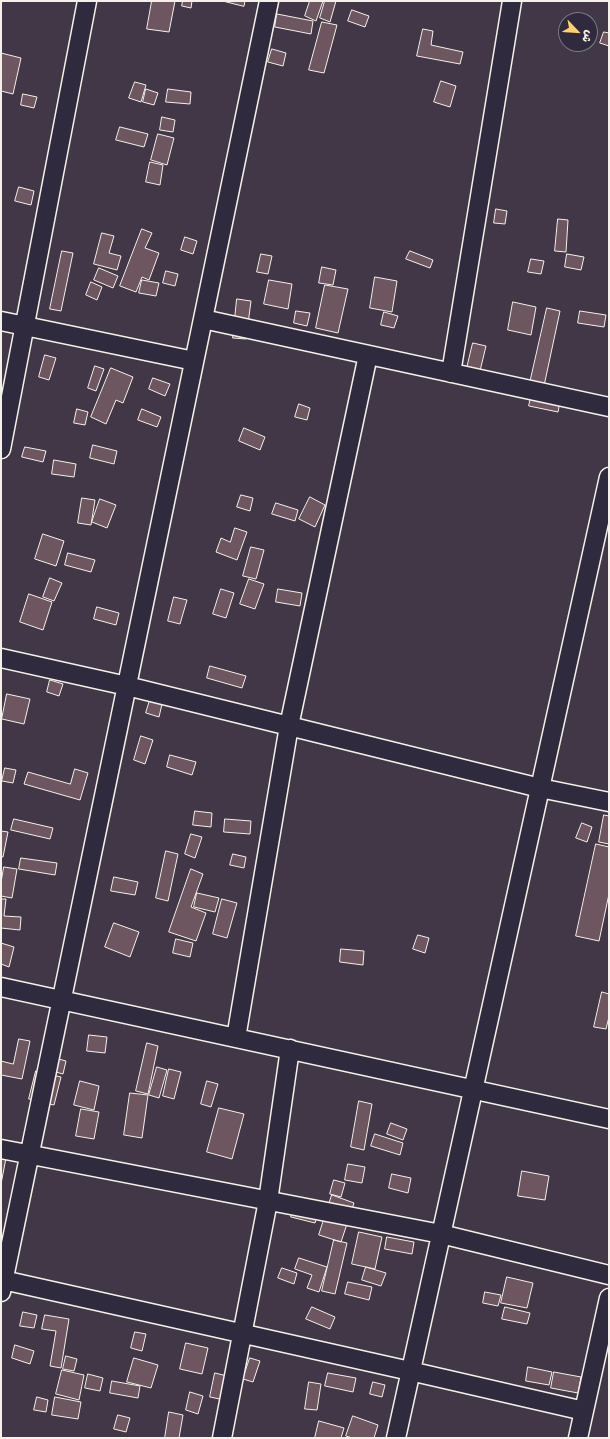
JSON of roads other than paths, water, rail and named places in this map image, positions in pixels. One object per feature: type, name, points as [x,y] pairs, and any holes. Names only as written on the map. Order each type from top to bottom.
[{"type":"street","points":[[1,449],[87,1]]},
{"type":"street","points":[[269,1],[2,1286],[243,1334],[584,1411]]},
{"type":"street","points":[[451,373],[512,1]]},
{"type":"street","points":[[203,319],[609,407]]},
{"type":"street","points":[[1,321],[194,362]]},
{"type":"street","points":[[236,1038],[289,726],[368,355]]},
{"type":"street","points":[[396,1438],[609,477]]},
{"type":"street","points":[[1,658],[127,686],[540,788],[609,802]]},
{"type":"street","points":[[1,987],[609,1118]]},
{"type":"street","points":[[222,1438],[268,1201],[290,1049]]},
{"type":"street","points":[[1,1149],[29,1156],[441,1234],[609,1275]]},
{"type":"street","points":[[578,1438],[609,1298]]}]
